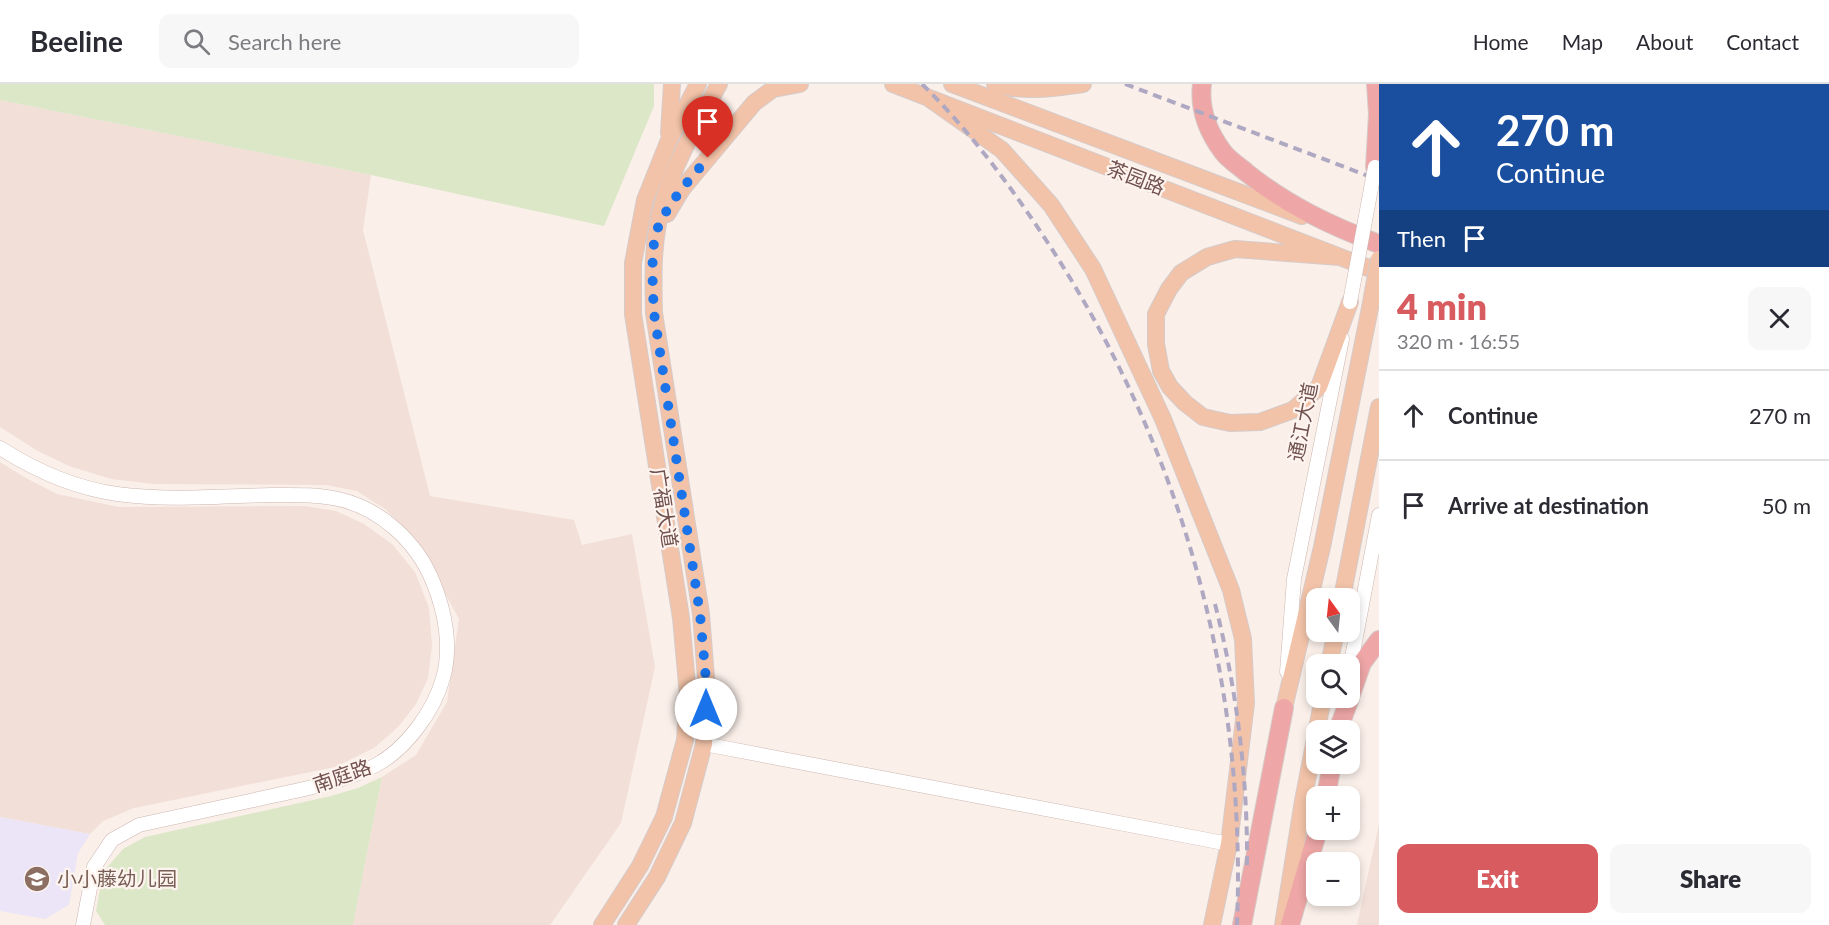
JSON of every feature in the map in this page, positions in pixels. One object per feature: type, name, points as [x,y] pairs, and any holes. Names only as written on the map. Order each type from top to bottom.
[{"type":"highway","points":[[1202,84],[1200,98],[1209,130],[1224,154],[1269,190],[1336,228],[1379,244]]},
{"type":"highway","points":[[1375,167],[1378,114],[1376,84]]},
{"type":"highway","points":[[1360,669],[1379,640]]},
{"type":"highway","name":"通江大道","points":[[1242,925],[1284,708]]},
{"type":"highway","points":[[1290,925],[1315,840]]},
{"type":"main road","points":[[669,140],[672,84]]},
{"type":"main road","name":"广福大道","points":[[602,925],[640,866],[664,817],[685,740],[688,695],[681,618],[633,314],[633,263],[645,200],[669,140],[698,84]]},
{"type":"main road","name":"广福大道","points":[[626,925],[657,877],[683,823],[704,744],[707,691],[700,614],[654,313],[653,265],[657,231],[668,190],[688,143],[719,84]]},
{"type":"main road","points":[[657,231],[682,189],[754,103],[773,89],[800,84]]},
{"type":"main road","name":"茶园路","points":[[893,84],[1379,272]]},
{"type":"main road","name":"茶园路","points":[[952,84],[1336,228]]},
{"type":"main road","points":[[995,84],[1010,88],[1041,90],[1083,84]]},
{"type":"main road","points":[[927,97],[1002,150],[1051,205],[1093,269],[1171,439],[1231,590],[1243,639],[1246,703],[1229,844],[1212,925]]},
{"type":"main road","points":[[1340,257],[1235,249],[1208,257],[1181,273],[1169,289],[1156,314],[1156,344],[1161,370],[1170,387],[1203,417],[1230,423],[1260,422],[1293,410],[1319,387],[1350,302]]},
{"type":"main road","name":"通江大道","points":[[1284,708],[1322,547],[1379,259]]},
{"type":"main road","points":[[1344,588],[1379,407]]},
{"type":"main road","points":[[1283,925],[1321,708]]},
{"type":"street","name":"通江大道","points":[[1284,708],[1294,579],[1379,145]]},
{"type":"street","name":"南庭路","points":[[0,448],[31,467],[58,479],[117,494],[302,495],[338,499],[371,511],[404,536],[428,568],[442,605],[447,645],[444,677],[431,710],[410,738],[377,765],[339,781],[139,825],[112,840],[94,867],[83,925]]},
{"type":"street","points":[[1353,654],[1379,515]]},
{"type":"street","points":[[704,744],[1229,844]]},
{"type":"shaded area","points":[[0,100],[371,175],[363,230],[430,496],[574,520],[582,545],[632,534],[655,667],[621,823],[550,925],[353,925],[382,777],[416,755],[447,702],[459,619],[415,538],[385,509],[357,491],[326,485],[155,484],[111,479],[69,466],[36,450],[0,427]]},
{"type":"shaded area","points":[[0,462],[57,494],[119,507],[304,506],[336,511],[364,524],[392,544],[415,572],[429,608],[432,646],[428,678],[416,704],[398,727],[374,748],[335,767],[134,808],[103,821],[90,834],[0,817]]},
{"type":"shaded area","name":"小小藤幼儿园","points":[[0,817],[90,834],[78,853],[69,905],[45,919],[0,911]]},
{"type":"shaded area","points":[[1379,824],[1379,925],[1357,925]]},
{"type":"green space","points":[[0,84],[654,84],[654,106],[604,226],[371,175],[0,100]]},
{"type":"green space","points":[[382,777],[353,925],[105,925],[96,911],[103,872],[123,849],[145,837],[331,796],[358,788]]},
{"type":"railway","points":[[922,84],[988,159],[1046,240],[1093,318],[1134,399],[1168,482],[1196,568],[1217,655],[1230,743],[1237,834],[1237,925]]},
{"type":"railway","points":[[1125,84],[1379,180]]},
{"type":"railway","points":[[1215,604],[1223,636],[1240,735],[1246,801],[1247,868]]},
{"type":"place","name":"小小藤幼儿园","points":[[37,879]]},
{"type":"route","points":[[706,709],[707,691],[700,614],[654,313],[653,265],[657,231],[682,189],[708,158]]}]
